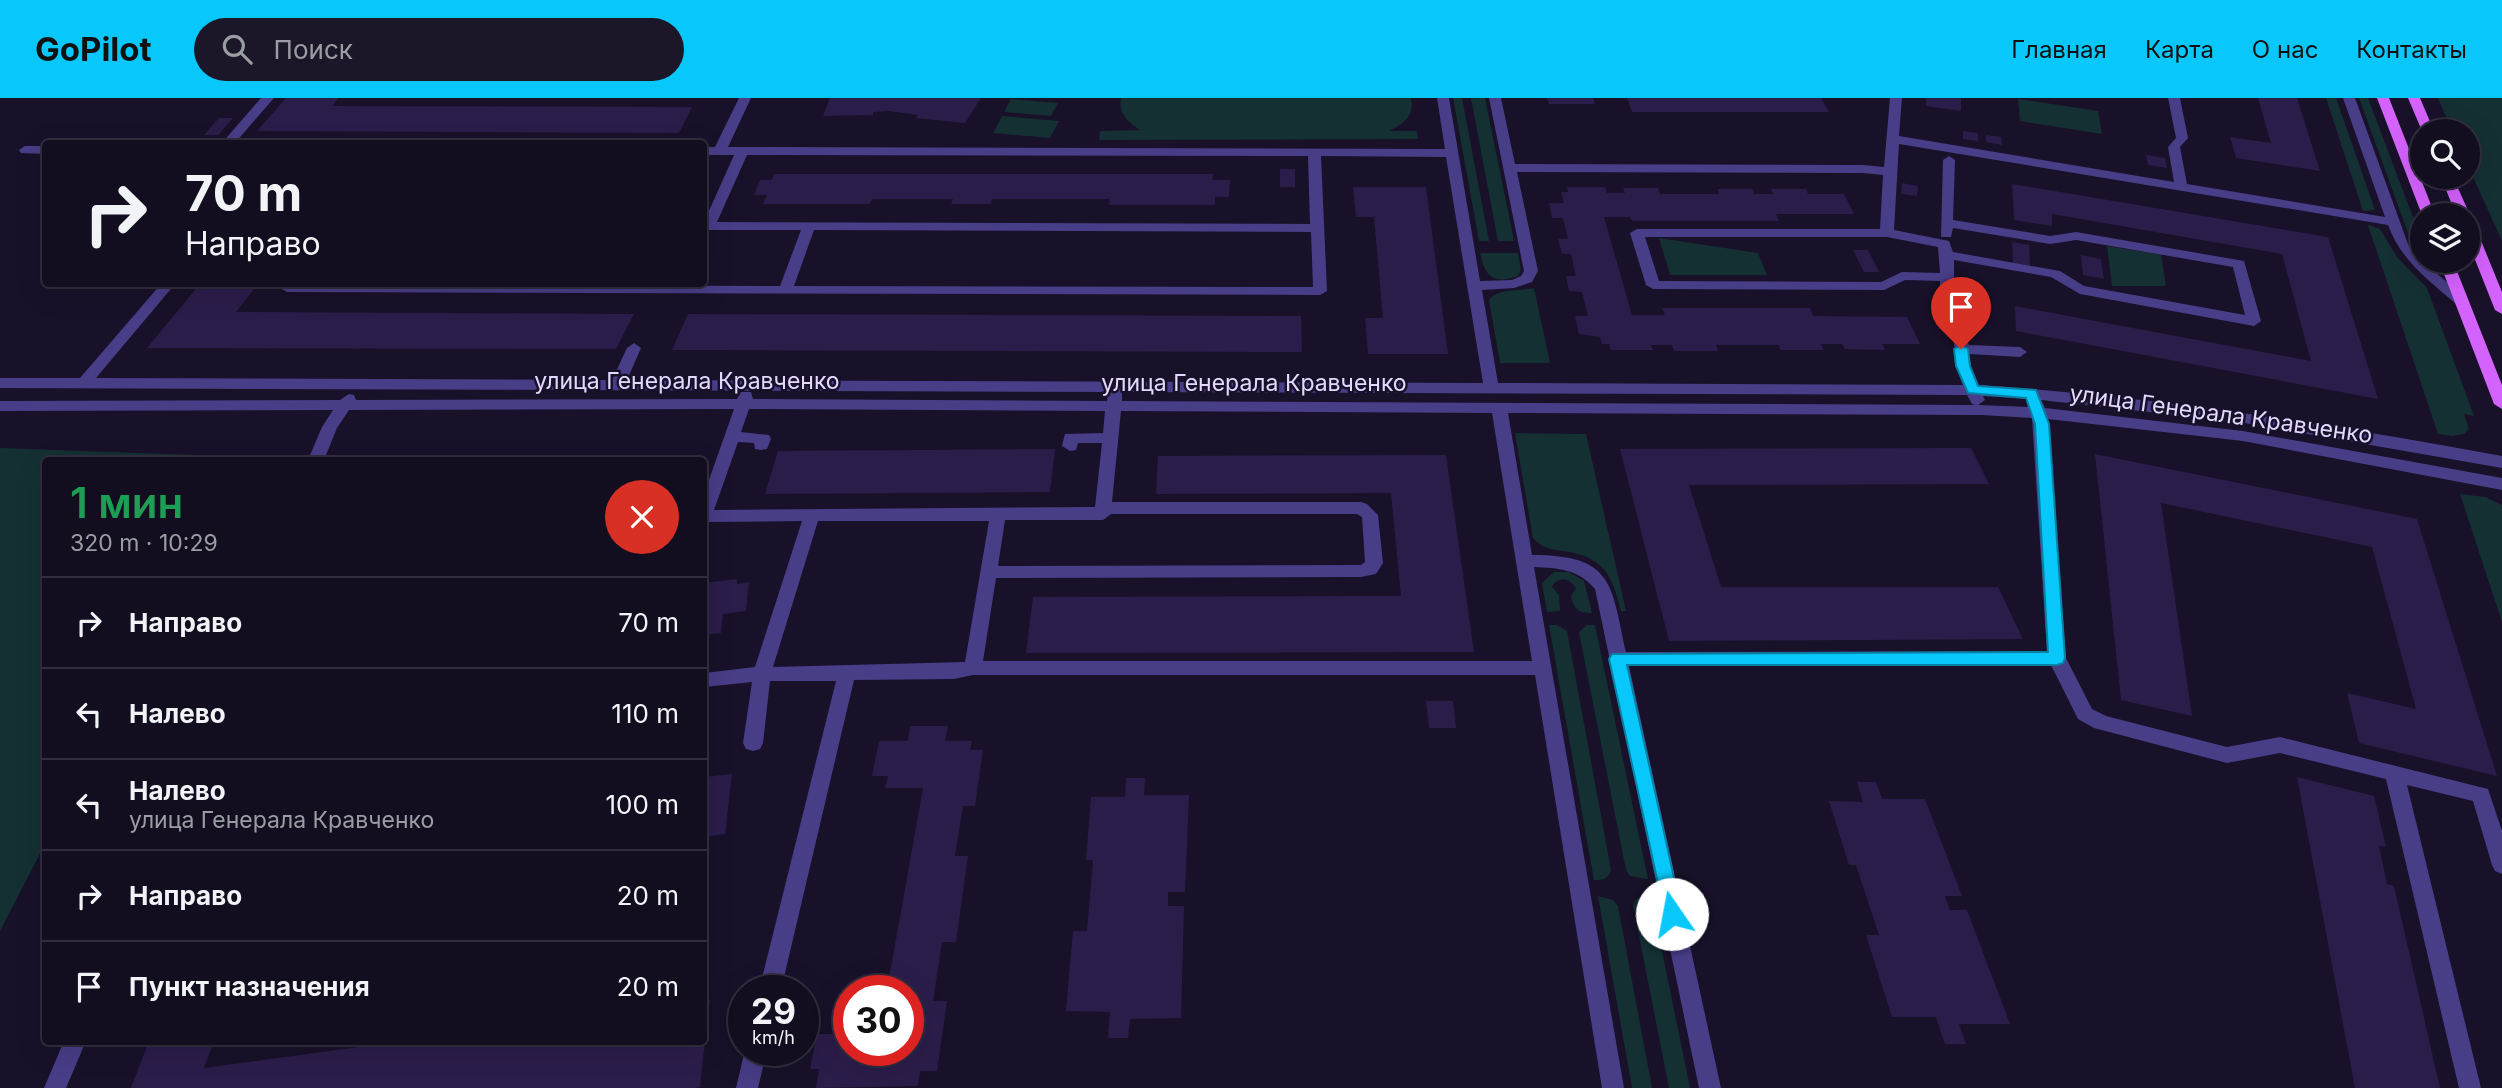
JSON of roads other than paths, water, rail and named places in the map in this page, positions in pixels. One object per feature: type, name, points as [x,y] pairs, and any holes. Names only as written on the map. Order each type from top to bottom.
[{"type":"main road","points":[[2384,98],[2424,203]]},
{"type":"main road","points":[[2414,98],[2423,119]]},
{"type":"main road","points":[[2480,256],[2502,310]]},
{"type":"main road","points":[[2451,273],[2502,404]]},
{"type":"street","points":[[231,140],[268,98]]},
{"type":"street","points":[[720,151],[744,98]]},
{"type":"street","points":[[1443,98],[1490,387]]},
{"type":"street","points":[[1474,286],[1514,284],[1527,279],[1531,271],[1495,98]]},
{"type":"street","points":[[1887,233],[1896,98]]},
{"type":"street","points":[[2174,98],[2182,138],[2174,147]]},
{"type":"street","points":[[2349,98],[2402,245],[2462,302]]},
{"type":"street","points":[[2164,135],[2174,147],[2181,187]]},
{"type":"street","points":[[1893,139],[2393,222]]},
{"type":"street","points":[[25,150],[42,150]]},
{"type":"street","points":[[707,151],[1452,153]]},
{"type":"street","points":[[707,224],[742,152]]},
{"type":"street","points":[[288,287],[1320,291],[1314,152]]},
{"type":"street","points":[[1947,307],[1949,160]]},
{"type":"street","points":[[1510,168],[1863,169],[1890,172]]},
{"type":"street","points":[[1947,277],[1902,276],[1884,286],[1653,285],[1637,233],[1887,233],[1946,250],[2055,275],[2080,290],[2254,321],[2239,264],[2076,236],[2050,240],[1948,223]]},
{"type":"street","points":[[707,226],[1317,228]]},
{"type":"street","points":[[785,289],[809,226]]},
{"type":"street","points":[[84,383],[165,287]]},
{"type":"street","points":[[1980,410],[1963,366],[1961,346],[2020,352]]},
{"type":"street","points":[[617,385],[634,348]]},
{"type":"street","name":"улица Генерала Кравченко","points":[[0,383],[1973,390],[2129,402],[2251,418],[2502,462]]},
{"type":"street","points":[[317,457],[330,427],[358,384]]},
{"type":"street","points":[[707,507],[750,386]]},
{"type":"street","points":[[707,516],[1103,514],[1115,387]]},
{"type":"street","points":[[2032,393],[2042,424],[2057,658],[2085,714],[2101,723],[2227,755],[2280,745],[2481,795],[2502,865]]},
{"type":"street","name":"улица Генерала Кравченко","points":[[0,407],[743,404],[1980,410],[2136,420],[2209,430],[2502,484]]},
{"type":"street","points":[[1499,408],[1613,1088]]},
{"type":"street","points":[[732,436],[763,439],[761,445]]},
{"type":"street","points":[[1070,446],[1071,438],[1110,438]]},
{"type":"street","points":[[989,572],[1360,571],[1370,569],[1374,563],[1370,515],[1361,508],[1103,508]]},
{"type":"street","points":[[973,668],[998,514]]},
{"type":"street","points":[[753,743],[762,674],[812,515]]},
{"type":"street","points":[[1524,561],[1579,565],[1594,574],[1603,587],[1710,1088]]},
{"type":"street","points":[[1618,659],[2057,658]]},
{"type":"street","points":[[707,680],[762,674],[954,672],[973,668],[1542,668]]},
{"type":"street","points":[[774,975],[847,673]]},
{"type":"street","points":[[2394,773],[2470,1088]]},
{"type":"street","points":[[55,1088],[73,1045]]},
{"type":"street","points":[[747,1088],[752,1066]]}]
